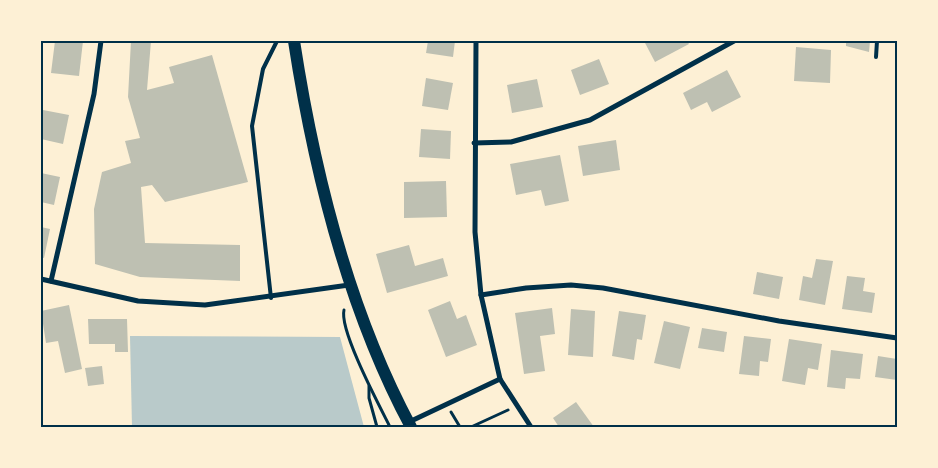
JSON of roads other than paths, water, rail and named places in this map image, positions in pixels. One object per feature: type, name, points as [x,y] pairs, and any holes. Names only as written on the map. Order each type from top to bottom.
[{"type":"main road","points":[[294,41],[317,169],[351,285],[370,336],[410,425]]},
{"type":"street","points":[[51,281],[94,94],[101,41]]},
{"type":"street","points":[[476,41],[474,232],[480,295],[500,379],[531,427]]},
{"type":"street","points":[[474,143],[511,142],[590,120],[734,41]]},
{"type":"street","points":[[41,279],[138,301],[205,305],[271,298],[351,285]]},
{"type":"street","points":[[480,295],[526,288],[571,285],[604,288],[778,321],[897,338]]},
{"type":"street","points":[[410,425],[447,404],[500,379]]},
{"type":"lane","points":[[271,298],[252,126],[263,69],[277,41]]},
{"type":"lane","points":[[876,57],[877,41]]}]
